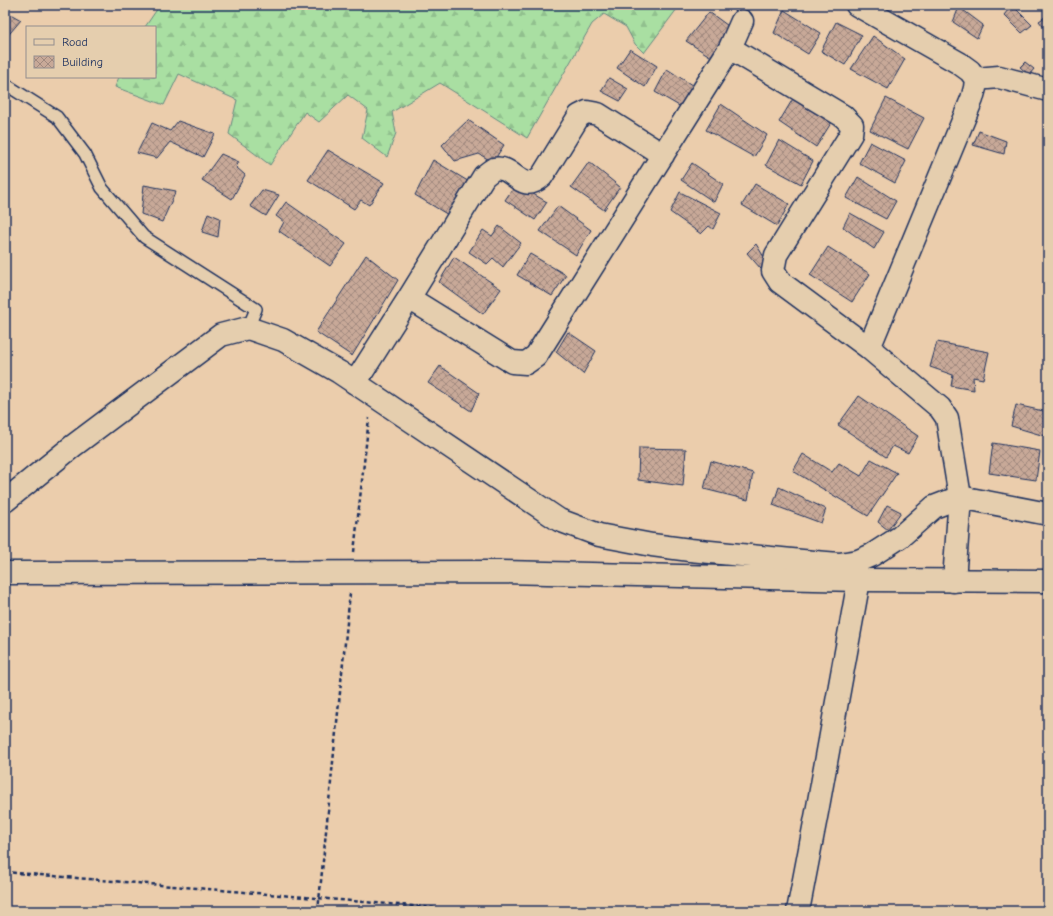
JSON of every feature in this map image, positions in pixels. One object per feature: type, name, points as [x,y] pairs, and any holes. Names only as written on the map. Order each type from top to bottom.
[{"type":"street","points":[[857,5],[959,63],[970,71],[976,79],[972,99],[869,348]]},
{"type":"street","points":[[409,298],[512,362],[526,363],[536,356],[730,48],[742,21]]},
{"type":"street","points":[[730,48],[843,116],[852,125],[851,134],[776,255],[773,271],[780,282],[869,348],[940,408],[946,418],[960,497],[954,581]]},
{"type":"street","points":[[976,79],[1000,77],[1048,90]]},
{"type":"street","points":[[363,388],[409,298],[484,176],[494,169],[504,170],[525,183],[536,182],[542,176],[579,116],[587,112],[598,114],[663,155]]},
{"type":"street","points":[[5,501],[73,446],[221,335],[248,328],[283,340],[339,372],[559,520],[599,535],[652,545],[690,550],[839,564],[858,561],[872,555],[900,537],[934,507],[960,497],[1048,514]]},
{"type":"street","points":[[5,573],[508,572],[859,580],[1048,581]]},
{"type":"street","points":[[798,911],[859,580]]},
{"type":"lane","points":[[5,84],[57,117],[85,154],[102,188],[144,237],[256,309],[248,328]]},
{"type":"path","points":[[318,911],[352,572],[363,388]]},
{"type":"path","points":[[5,872],[470,911]]},
{"type":"green space","points":[[160,5],[680,5],[644,53],[635,44],[626,27],[604,14],[592,24],[527,138],[440,83],[392,112],[396,133],[387,157],[362,138],[368,110],[348,95],[319,122],[305,112],[270,165],[229,134],[237,100],[179,74],[164,105],[115,87],[119,78],[156,78],[156,26],[146,26]]},
{"type":"building","points":[[1012,5],[1032,25],[1022,33],[1004,15]]},
{"type":"building","points":[[959,7],[983,25],[977,38],[953,22]]},
{"type":"building","points":[[784,10],[821,33],[808,54],[774,33]]},
{"type":"building","points":[[5,11],[21,20],[5,39]]},
{"type":"building","points":[[709,12],[731,28],[713,58],[686,41]]},
{"type":"building","points":[[1048,15],[1048,33],[1039,21]]},
{"type":"building","points":[[836,22],[862,35],[845,65],[821,51]]},
{"type":"building","points":[[873,36],[905,59],[888,89],[851,69]]},
{"type":"building","points":[[630,49],[657,66],[645,87],[617,68]]},
{"type":"building","points":[[1025,62],[1034,69],[1029,75],[1020,67]]},
{"type":"building","points":[[667,69],[695,87],[681,107],[655,92]]},
{"type":"building","points":[[609,78],[628,89],[620,101],[601,91]]},
{"type":"building","points":[[794,97],[833,120],[816,147],[779,122]]},
{"type":"building","points":[[886,98],[924,118],[908,149],[870,130]]},
{"type":"building","points":[[721,104],[767,135],[754,157],[706,130]]},
{"type":"building","points":[[468,120],[504,145],[493,162],[479,154],[455,161],[442,145]]},
{"type":"building","points":[[178,121],[215,134],[203,157],[170,142],[157,158],[137,153],[152,123],[170,131]]},
{"type":"building","points":[[979,131],[1006,141],[1004,154],[973,145]]},
{"type":"building","points":[[779,140],[813,161],[801,184],[766,165]]},
{"type":"building","points":[[870,142],[906,161],[895,183],[859,163]]},
{"type":"building","points":[[328,150],[384,183],[369,205],[361,200],[354,209],[308,180]]},
{"type":"building","points":[[221,154],[239,162],[236,167],[245,175],[232,199],[202,180]]},
{"type":"building","points":[[433,160],[471,183],[450,216],[415,195]]},
{"type":"building","points":[[589,162],[620,187],[604,210],[571,187]]},
{"type":"building","points":[[692,163],[723,184],[714,202],[681,180]]},
{"type":"building","points":[[858,177],[896,201],[886,219],[846,198]]},
{"type":"building","points":[[516,184],[547,202],[535,220],[505,200]]},
{"type":"building","points":[[755,184],[789,204],[777,226],[742,205]]},
{"type":"building","points":[[144,185],[176,191],[162,222],[141,214]]},
{"type":"building","points":[[262,190],[279,195],[266,216],[250,206]]},
{"type":"building","points":[[680,192],[721,213],[713,229],[709,226],[701,234],[670,212]]},
{"type":"building","points":[[286,202],[346,244],[330,266],[279,231],[284,222],[276,216]]},
{"type":"building","points":[[558,206],[591,230],[576,255],[540,231]]},
{"type":"building","points":[[208,213],[220,218],[218,237],[202,232]]},
{"type":"building","points":[[850,213],[884,232],[874,249],[843,227]]},
{"type":"building","points":[[499,226],[521,243],[503,267],[493,258],[487,264],[469,252],[483,230],[492,236]]},
{"type":"building","points":[[756,244],[767,262],[761,269],[747,253]]},
{"type":"building","points":[[828,247],[870,274],[852,302],[810,275]]},
{"type":"building","points":[[530,254],[566,275],[552,296],[517,275]]},
{"type":"building","points":[[366,255],[398,280],[352,356],[316,332]]},
{"type":"building","points":[[454,257],[501,289],[483,314],[439,282]]},
{"type":"building","points":[[568,332],[596,351],[583,374],[556,352]]},
{"type":"building","points":[[937,342],[989,352],[983,379],[973,377],[974,390],[951,386],[953,375],[930,367]]},
{"type":"building","points":[[440,366],[479,393],[471,411],[428,383]]},
{"type":"building","points":[[859,396],[918,436],[908,453],[893,446],[886,457],[838,425]]},
{"type":"building","points":[[1016,405],[1048,412],[1048,437],[1011,426]]},
{"type":"building","points":[[993,443],[1040,451],[1036,480],[989,473]]},
{"type":"building","points":[[639,448],[686,449],[683,486],[638,480]]},
{"type":"building","points":[[803,454],[832,472],[839,463],[861,476],[871,459],[897,473],[868,516],[793,471]]},
{"type":"building","points":[[711,461],[753,473],[748,500],[704,489]]},
{"type":"building","points":[[779,487],[826,509],[821,523],[773,505]]},
{"type":"building","points":[[887,505],[901,512],[888,530],[878,522]]}]
